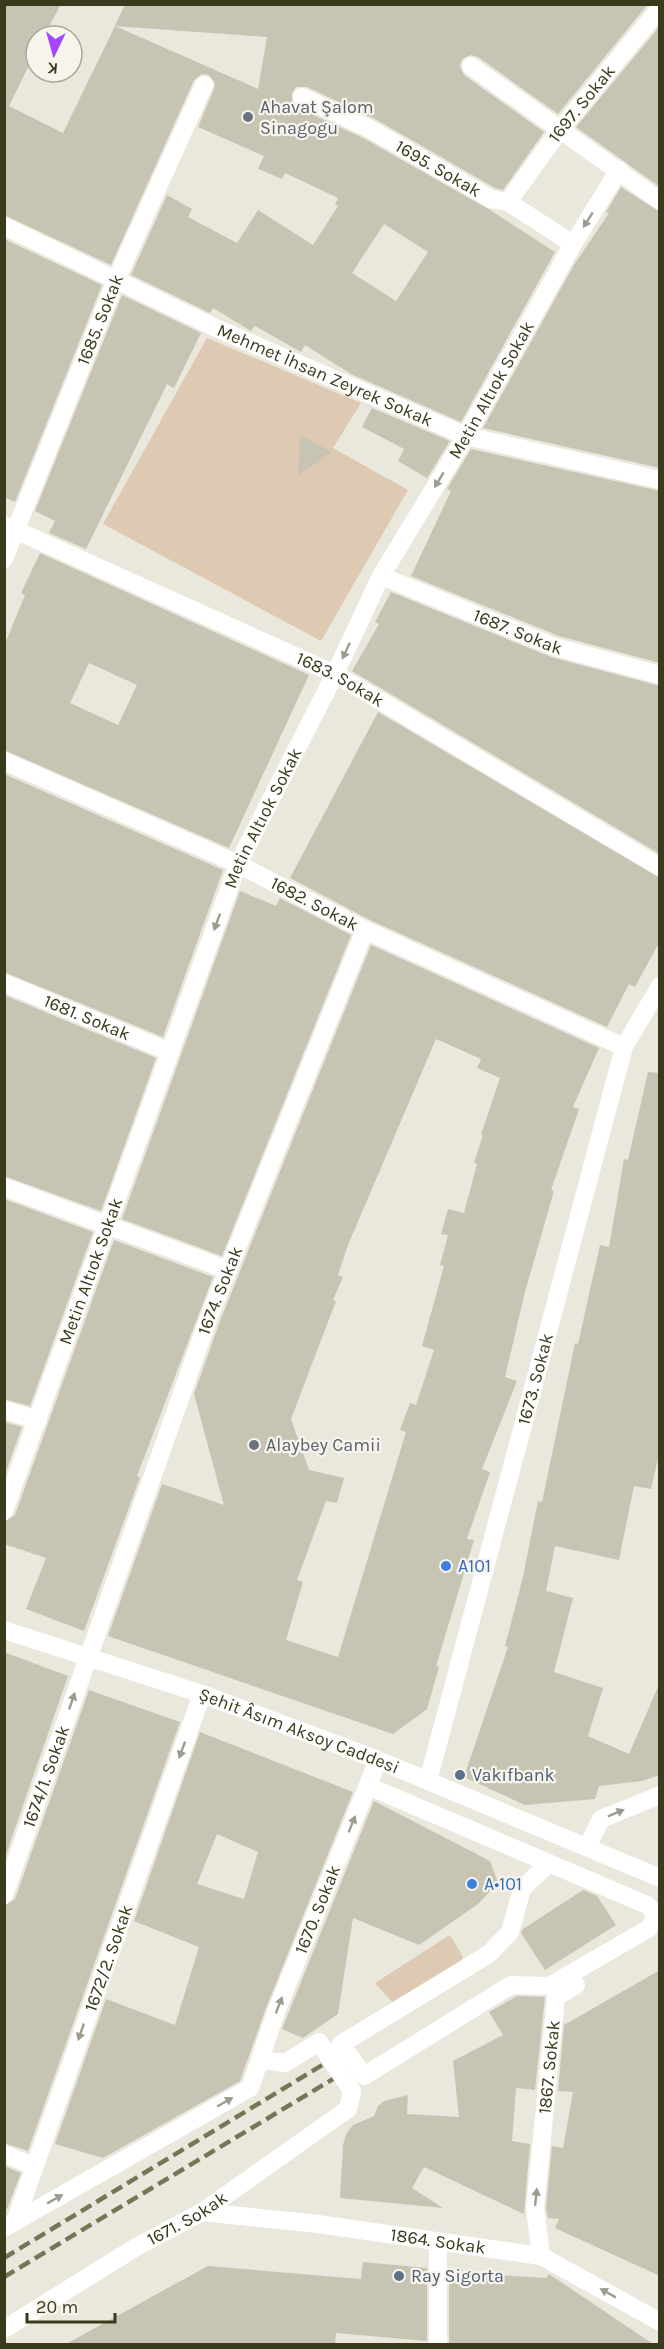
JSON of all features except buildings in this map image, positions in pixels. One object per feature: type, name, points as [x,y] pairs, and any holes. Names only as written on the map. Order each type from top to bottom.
[{"type":"street","name":"1697. Sokak","points":[[508,202],[559,131],[660,8]]},
{"type":"street","points":[[471,66],[660,201]]},
{"type":"street","name":"1685. Sokak","points":[[4,559],[10,527],[204,85]]},
{"type":"street","name":"1695. Sokak","points":[[302,97],[370,129],[491,199],[508,202],[573,244]]},
{"type":"street","name":"Metin Altıok Sokak","points":[[4,1511],[238,864],[335,674],[381,576],[466,436],[573,244],[619,170]]},
{"type":"street","name":"Mehmet İhsan Zeyrek Sokak","points":[[4,226],[218,329],[466,436],[660,480]]},
{"type":"street","name":"1683. Sokak","points":[[10,527],[335,674],[660,867]]},
{"type":"street","name":"1687. Sokak","points":[[381,576],[555,646],[660,675]]},
{"type":"street","name":"1682. Sokak","points":[[4,761],[238,864],[365,930],[624,1047]]},
{"type":"street","name":"1674. Sokak","points":[[88,1657],[209,1317],[365,930]]},
{"type":"street","name":"1681. Sokak","points":[[4,982],[170,1052]]},
{"type":"street","name":"1673. Sokak","points":[[428,1781],[624,1047],[660,986]]},
{"type":"street","points":[[4,1187],[228,1270]]},
{"type":"street","points":[[4,1410],[38,1420]]},
{"type":"street","name":"Şehit Âsım Aksoy Caddesi","points":[[4,1630],[202,1695],[378,1760],[660,1878]]},
{"type":"street","name":"1674/1. Sokak","points":[[4,1895],[88,1657]]},
{"type":"street","name":"1672/2. Sokak","points":[[10,2225],[34,2166],[202,1695]]},
{"type":"street","name":"1670. Sokak","points":[[261,2060],[276,2012],[378,1760]]},
{"type":"street","points":[[368,1786],[549,1863],[647,1905],[657,1916],[648,1929],[549,1986],[512,1984],[364,2076],[342,2044],[489,1954],[510,1932],[522,1889],[549,1863]]},
{"type":"street","points":[[587,1847],[601,1819],[660,1795]]},
{"type":"street","name":"1867. Sokak","points":[[541,2256],[535,2208],[556,1997],[660,1934]]},
{"type":"street","name":"1671. Sokak","points":[[4,2329],[138,2246],[202,2212],[348,2109],[352,2091],[319,2042],[285,2063],[261,2060]]},
{"type":"street","points":[[10,2225],[250,2088],[261,2060]]},
{"type":"street","points":[[4,2154],[34,2166]]},
{"type":"street","name":"1864. Sokak","points":[[202,2212],[318,2224],[541,2256],[660,2322]]},
{"type":"street","points":[[438,2243],[438,2344]]},
{"type":"shaded area","points":[[207,338],[361,403],[333,448],[408,490],[321,641],[103,524]]},
{"type":"shaded area","points":[[450,1935],[463,1957],[455,1971],[396,2006],[375,1983]]},
{"type":"railway","points":[[4,2258],[324,2064]]},
{"type":"railway","points":[[4,2277],[333,2079]]},
{"type":"place","name":"Ahavat Şalom Sinagogu","points":[[248,117]]},
{"type":"place","name":"Alaybey Camii","points":[[254,1445]]},
{"type":"place","name":"A101","points":[[446,1566]]},
{"type":"place","name":"Vakıfbank","points":[[460,1775]]},
{"type":"place","name":"A•101","points":[[472,1884]]},
{"type":"place","name":"Ray Sigorta","points":[[399,2276]]}]
